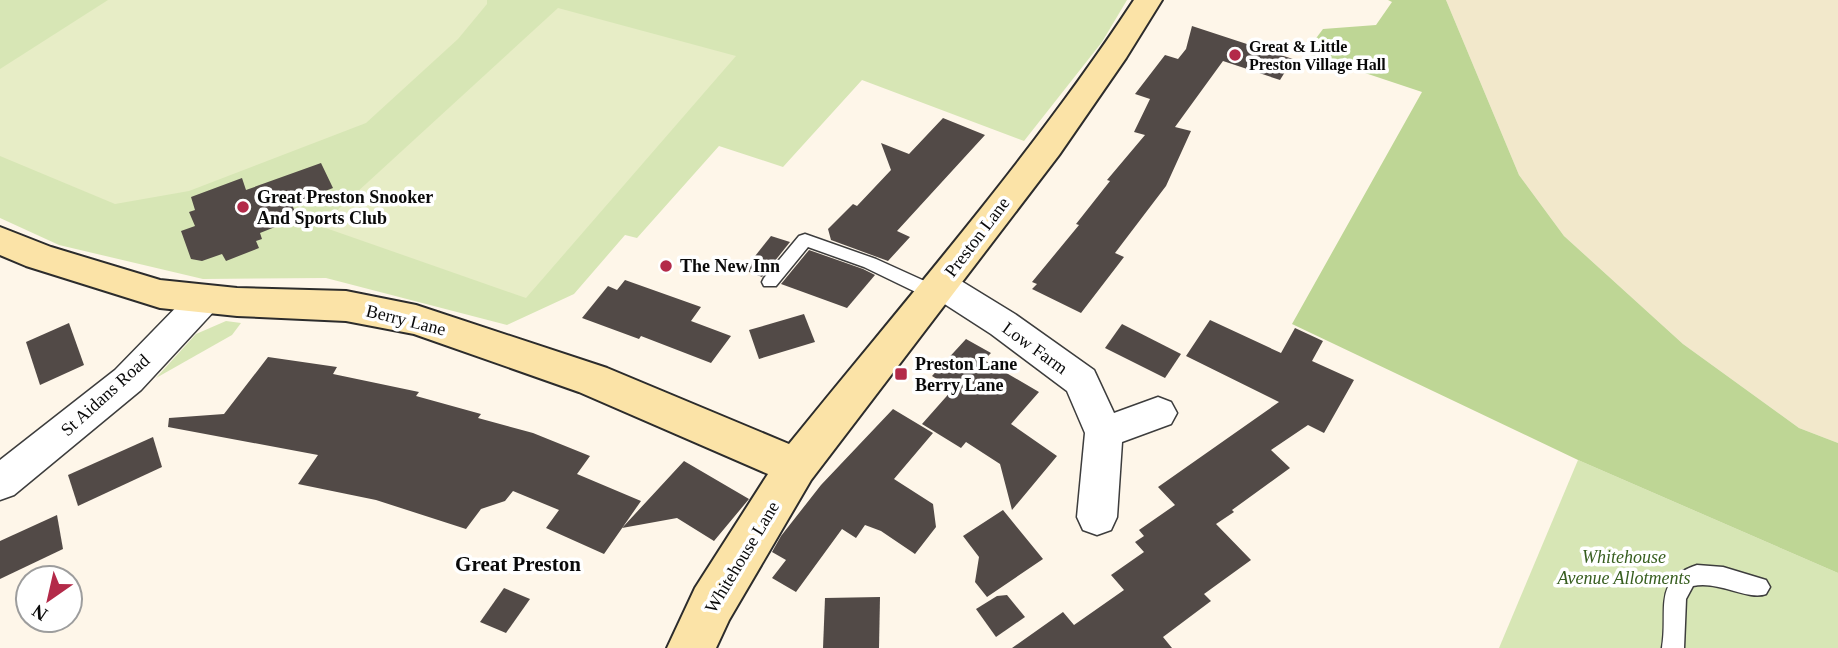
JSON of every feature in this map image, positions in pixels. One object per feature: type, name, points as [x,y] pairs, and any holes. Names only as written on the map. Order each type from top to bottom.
[{"type":"street","name":"Preston Lane","points":[[796,467],[938,289],[1084,97],[1148,0]]},
{"type":"street","name":"Berry Lane","points":[[0,240],[39,257],[147,290],[204,300],[346,306],[416,320],[605,385],[796,467]]},
{"type":"street","name":"Low Farm","points":[[938,289],[1003,324],[1081,381],[1104,433],[1097,517]]},
{"type":"street","name":"St Aidans Road","points":[[0,483],[128,380],[204,300]]},
{"type":"street","points":[[1104,433],[1157,412]]},
{"type":"street","name":"Whitehouse Lane","points":[[691,648],[712,604],[796,467]]},
{"type":"lane","points":[[770,282],[805,240],[938,289]]},
{"type":"lane","points":[[1673,648],[1676,634],[1674,598],[1679,585],[1690,577],[1715,575],[1759,587]]},
{"type":"shaded area","points":[[1446,0],[1838,0],[1838,443],[1799,428],[1683,344],[1564,236],[1519,175]]},
{"type":"green space","points":[[0,0],[1127,0],[1102,42],[1024,141],[862,80],[783,167],[719,146],[637,238],[625,235],[574,294],[507,325],[326,278],[203,279],[59,245],[0,218]]},
{"type":"green space","points":[[108,0],[487,0],[487,4],[458,39],[366,123],[189,191],[115,204],[0,156],[0,69]]},
{"type":"green space","points":[[1388,0],[1446,0],[1519,175],[1564,236],[1683,344],[1799,428],[1838,443],[1838,573],[1578,460],[1292,324],[1422,92],[1305,53],[1323,29],[1376,25],[1392,2]]},
{"type":"green space","points":[[558,8],[736,56],[526,298],[320,226]]},
{"type":"green space","points":[[226,321],[241,323],[232,335],[156,378],[196,334]]},
{"type":"green space","name":"Whitehouse Avenue Allotments","points":[[1578,460],[1838,573],[1838,648],[1499,648]]},
{"type":"building","points":[[1192,26],[1293,59],[1280,80],[1223,61],[1175,127],[1191,131],[1166,186],[1115,253],[1124,257],[1081,313],[1032,289],[1037,284],[1032,282],[1079,225],[1076,224],[1110,181],[1107,180],[1145,135],[1134,132],[1150,99],[1135,94],[1165,55],[1178,59],[1186,49]]},
{"type":"building","points":[[943,118],[985,135],[897,231],[910,237],[888,261],[831,240],[828,229],[853,204],[857,206],[891,170],[881,143],[909,154]]},
{"type":"building","name":"Great Preston Snooker And Sports Club","points":[[321,163],[333,188],[292,204],[296,215],[283,219],[285,223],[260,233],[262,239],[256,241],[259,248],[226,261],[222,254],[202,261],[191,259],[181,231],[195,226],[189,212],[195,210],[191,197],[242,178],[246,190]]},
{"type":"building","points":[[771,236],[790,242],[762,277],[744,270]]},
{"type":"building","points":[[809,250],[875,275],[847,308],[781,284]]},
{"type":"building","points":[[625,280],[701,307],[691,321],[731,336],[711,363],[641,336],[639,339],[582,318],[608,286],[617,290]]},
{"type":"building","points":[[804,314],[815,342],[759,359],[749,330]]},
{"type":"building","points":[[1210,320],[1281,353],[1295,328],[1323,341],[1312,361],[1354,380],[1324,433],[1308,425],[1271,450],[1290,468],[1216,524],[1251,560],[1204,594],[1211,601],[1163,637],[1172,648],[1012,648],[1063,612],[1074,625],[1124,590],[1111,575],[1144,552],[1135,542],[1144,536],[1139,530],[1175,505],[1158,487],[1279,402],[1186,356]]},
{"type":"building","points":[[69,323],[84,365],[40,385],[26,342]]},
{"type":"building","points":[[1122,324],[1181,354],[1165,378],[1105,348]]},
{"type":"building","points":[[966,339],[991,353],[984,360],[1039,392],[1011,424],[1057,456],[1012,510],[1000,464],[966,442],[961,448],[922,424],[953,389],[932,376]]},
{"type":"building","points":[[268,357],[337,367],[333,374],[419,392],[416,396],[481,414],[478,418],[533,433],[590,456],[577,474],[641,501],[604,554],[546,528],[559,510],[513,491],[505,501],[481,509],[466,529],[376,500],[298,484],[318,455],[168,427],[169,418],[224,414]]},
{"type":"building","points":[[893,409],[933,433],[894,479],[933,504],[936,527],[915,554],[881,531],[865,525],[856,538],[842,529],[796,592],[772,578],[786,560],[772,552],[781,536],[821,485]]},
{"type":"building","points":[[153,437],[162,467],[78,506],[68,475]]},
{"type":"building","points":[[684,461],[749,499],[714,541],[677,518],[622,528]]},
{"type":"building","points":[[1003,510],[1043,559],[987,597],[975,582],[979,557],[963,536]]},
{"type":"building","points":[[57,515],[63,549],[32,564],[14,564],[14,572],[0,579],[0,541]]},
{"type":"building","points":[[504,588],[530,599],[506,633],[480,622]]},
{"type":"building","points":[[1007,595],[1025,617],[996,637],[976,609],[997,596]]},
{"type":"building","points":[[880,597],[879,648],[823,648],[825,598]]},
{"type":"place","name":"Great & Little Preston Village Hall","points":[[1235,55]]},
{"type":"place","name":"Great Preston Snooker And Sports Club","points":[[243,207]]},
{"type":"place","name":"The New Inn","points":[[666,266]]},
{"type":"place","name":"Preston Lane Berry Lane","points":[[901,374]]},
{"type":"district","name":"Great Preston","points":[[518,564]]}]
